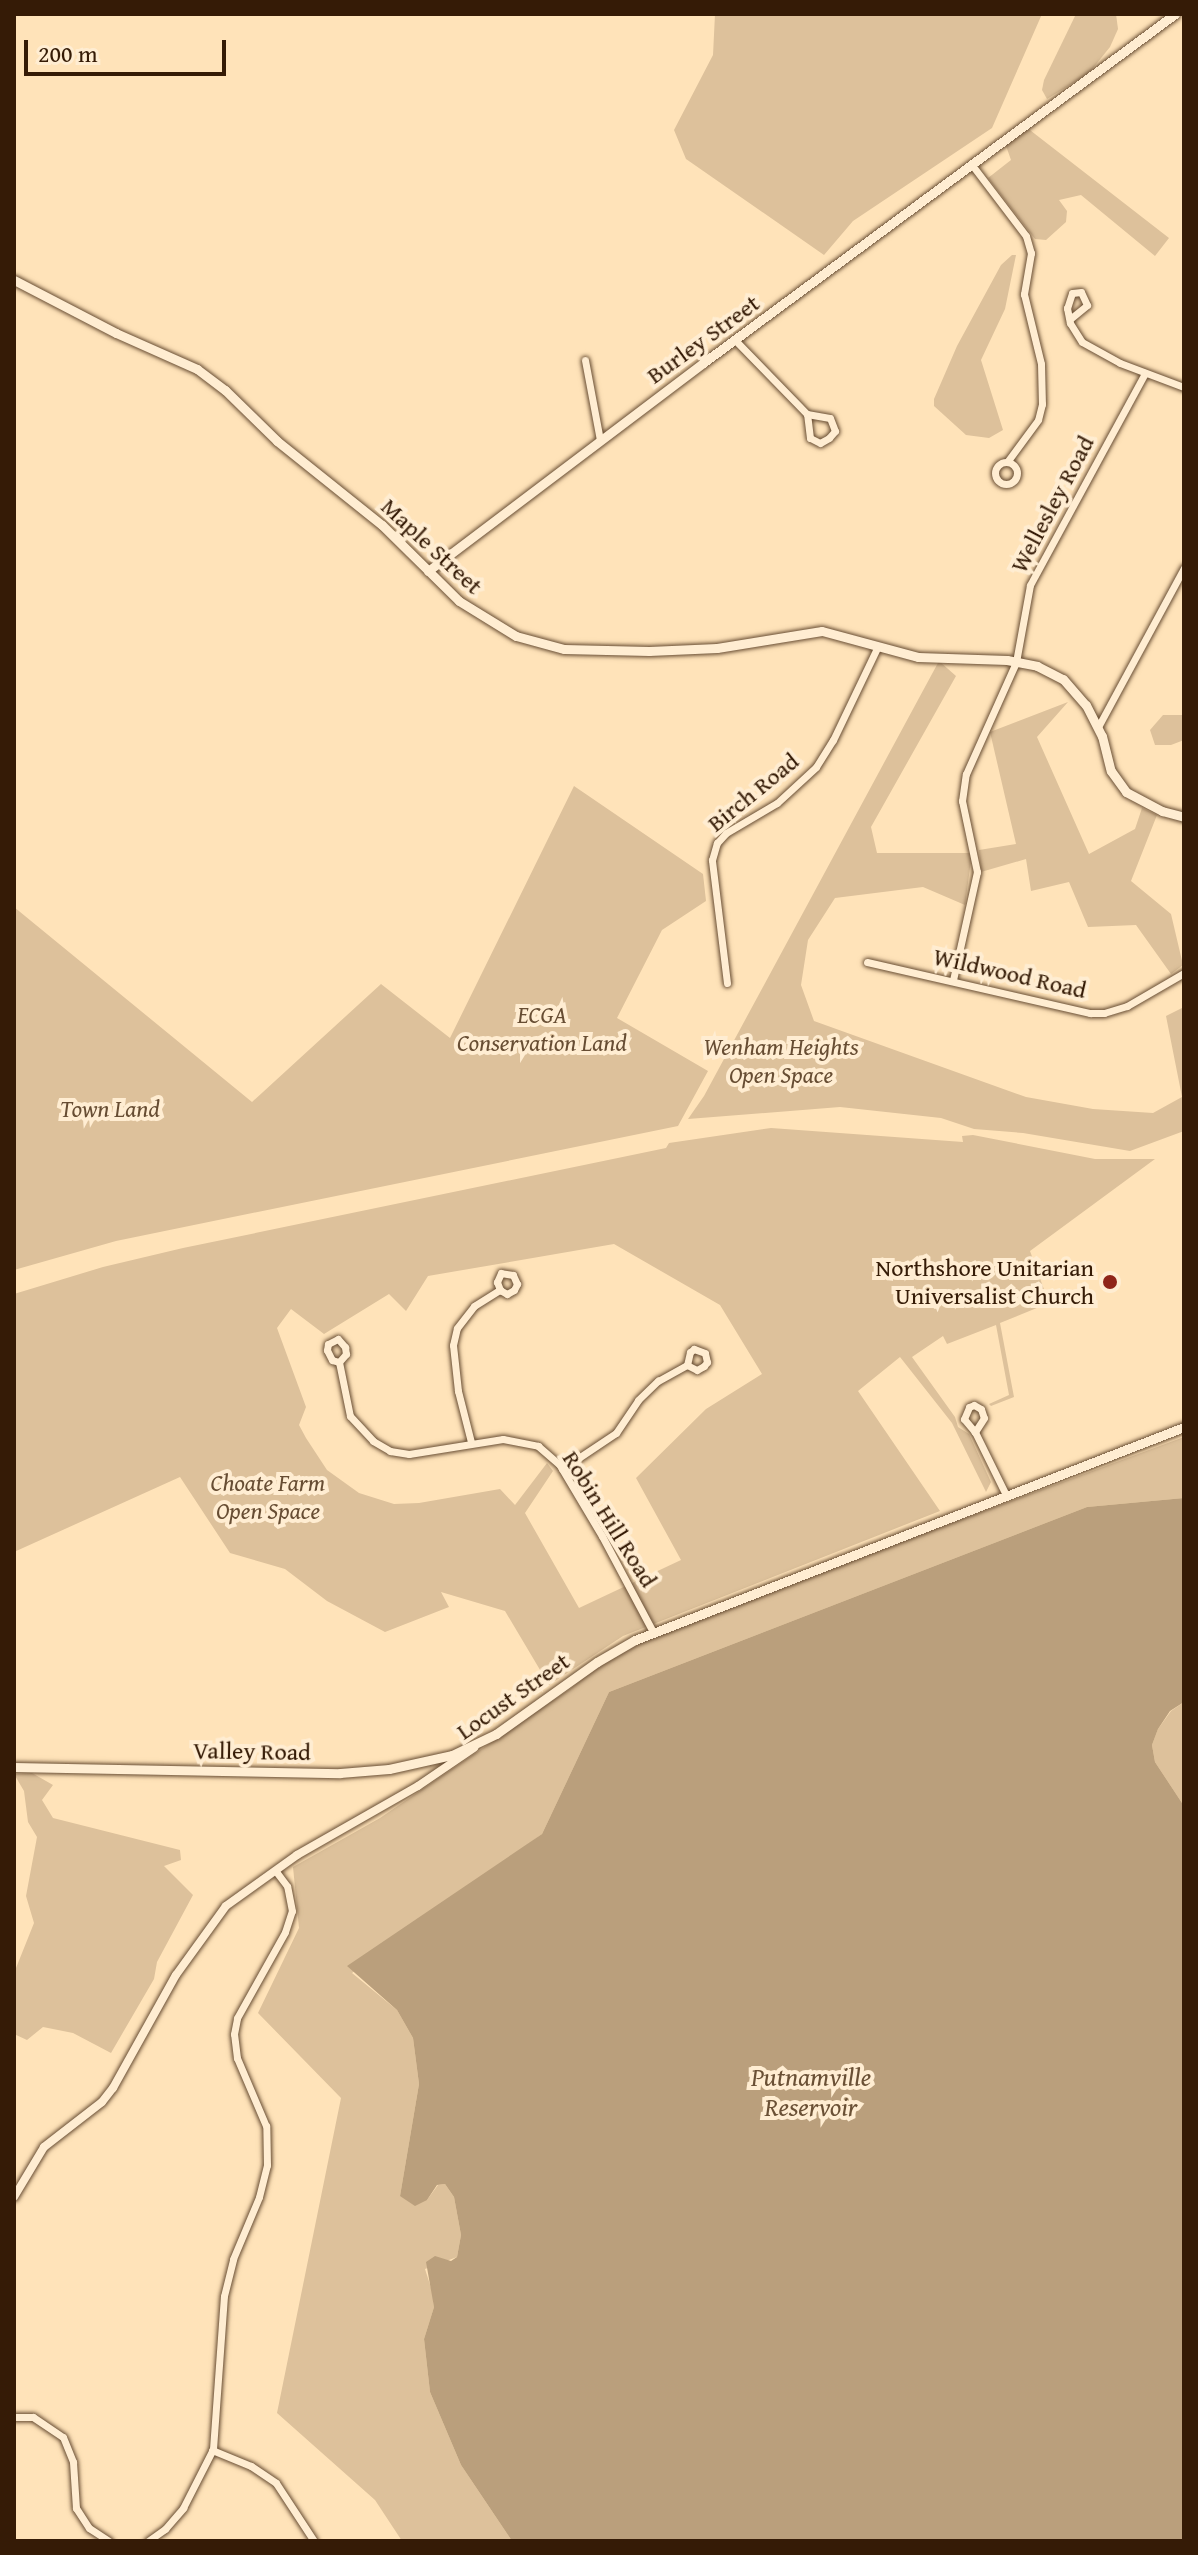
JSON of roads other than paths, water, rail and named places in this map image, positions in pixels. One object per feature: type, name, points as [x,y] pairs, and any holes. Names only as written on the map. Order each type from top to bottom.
[{"type":"main road","name":"Burley Street","points":[[428,571],[1175,14]]},
{"type":"main road","name":"Maple Street","points":[[14,280],[116,333],[197,369],[277,441],[382,525],[428,571],[485,620],[516,636],[553,647],[704,649],[822,631],[931,659],[1016,662],[1037,666],[1063,679],[1086,705],[1098,727],[1111,771],[1126,792],[1164,812],[1184,817]]},
{"type":"main road","name":"Locust Street","points":[[485,1741],[606,1656],[653,1632],[1184,1427]]},
{"type":"main road","name":"Valley Road","points":[[14,1767],[363,1772],[435,1760],[485,1741]]},
{"type":"street","points":[[972,165],[1020,228],[1031,253],[1024,294],[1041,364],[1042,404],[1038,420],[1007,462]]},
{"type":"street","points":[[1070,319],[1082,342],[1094,351],[1184,387]]},
{"type":"street","points":[[735,340],[807,414],[830,418],[835,431],[820,443],[810,438],[807,414]]},
{"type":"street","points":[[585,360],[590,402],[600,440]]},
{"type":"street","name":"Wellesley Road","points":[[953,980],[977,872],[963,810],[962,789],[1016,662],[1030,585],[1145,373]]},
{"type":"street","points":[[1098,727],[1184,568]]},
{"type":"street","name":"Birch Road","points":[[727,983],[712,860],[717,843],[726,833],[777,803],[816,767],[833,740],[878,646]]},
{"type":"street","name":"Wildwood Road","points":[[867,962],[1074,1010],[1104,1013],[1127,1006],[1184,973]]},
{"type":"street","points":[[471,1442],[458,1391],[453,1345],[465,1314],[500,1290]]},
{"type":"street","name":"Robin Hill Road","points":[[339,1362],[350,1416],[373,1441],[390,1451],[409,1454],[471,1442],[521,1440],[538,1446],[562,1469],[653,1632]]},
{"type":"street","points":[[562,1469],[616,1433],[646,1390],[687,1365]]},
{"type":"street","points":[[975,1432],[1006,1495]]},
{"type":"street","name":"Locust Street","points":[[14,2197],[44,2147],[102,2102],[113,2088],[176,1975],[210,1924],[234,1898],[275,1870],[418,1786],[485,1741]]},
{"type":"street","points":[[148,2541],[165,2529],[183,2508],[212,2450],[219,2405],[218,2354],[224,2296],[233,2259],[259,2197],[267,2165],[266,2126],[237,2058],[234,2034],[237,2018],[285,1932],[292,1911],[287,1886],[275,1870]]},
{"type":"street","points":[[14,2417],[43,2422],[63,2437],[73,2462],[76,2508],[89,2528],[109,2541]]},
{"type":"street","points":[[212,2450],[251,2466],[276,2483],[314,2541]]},
{"type":"water","name":"Putnamville Reservoir","points":[[1184,1498],[1184,1702],[1170,1711],[1152,1745],[1155,1762],[1184,1806],[1184,2541],[512,2541],[461,2465],[430,2392],[424,2339],[434,2307],[426,2262],[435,2256],[451,2261],[457,2257],[461,2235],[454,2197],[445,2184],[437,2185],[427,2200],[415,2206],[400,2196],[419,2084],[413,2038],[397,2010],[347,1966],[542,1834],[609,1692],[1087,1507]]},
{"type":"place","name":"Northshore Unitarian Universalist Church","points":[[1110,1282]]},
{"type":"park label","name":"ECGA Conservation Land","points":[[542,1029]]},
{"type":"park label","name":"Wenham Heights Open Space","points":[[781,1061]]},
{"type":"park label","name":"Town Land","points":[[110,1109]]},
{"type":"park label","name":"Choate Farm Open Space","points":[[268,1497]]}]
